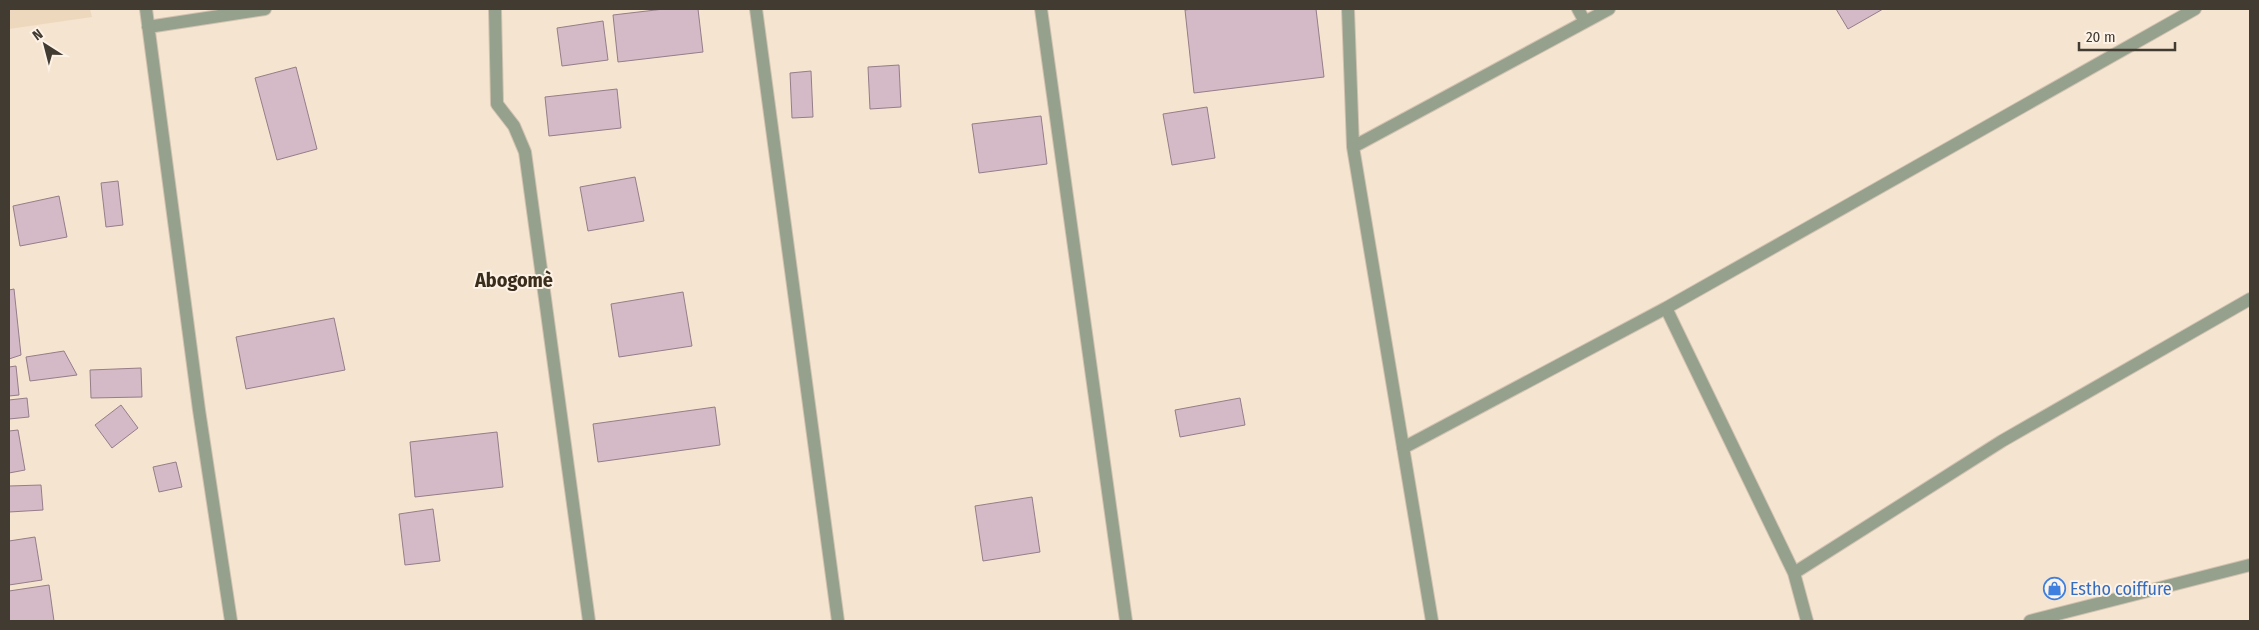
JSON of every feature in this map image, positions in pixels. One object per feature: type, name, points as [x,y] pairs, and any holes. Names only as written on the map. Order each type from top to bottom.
[{"type":"street","points":[[146,9],[198,400],[231,621]]},
{"type":"street","points":[[148,27],[265,9]]},
{"type":"street","points":[[495,9],[497,104],[514,126],[525,152],[589,621]]},
{"type":"street","points":[[756,9],[838,621]]},
{"type":"street","points":[[1041,9],[1126,621]]},
{"type":"street","points":[[1348,9],[1352,147],[1432,621]]},
{"type":"street","points":[[1578,9],[1585,22]]},
{"type":"street","points":[[1352,147],[1609,9]]},
{"type":"street","points":[[1403,448],[1666,308],[2195,9]]},
{"type":"street","points":[[1794,573],[2002,442],[2250,299]]},
{"type":"street","points":[[1666,308],[1794,573],[1807,621]]},
{"type":"street","points":[[2030,621],[2250,565]]},
{"type":"shaded area","points":[[9,9],[90,9],[92,17],[9,29]]},
{"type":"building","points":[[664,9],[698,9],[703,52],[618,62],[613,15]]},
{"type":"building","points":[[1316,9],[1324,77],[1194,93],[1185,10]]},
{"type":"building","points":[[1836,9],[1883,9],[1848,29]]},
{"type":"building","points":[[603,21],[608,60],[562,66],[557,28]]},
{"type":"building","points":[[899,65],[901,107],[870,109],[868,67]]},
{"type":"building","points":[[296,67],[317,149],[277,160],[255,78]]},
{"type":"building","points":[[811,71],[813,117],[792,118],[790,73]]},
{"type":"building","points":[[617,89],[621,128],[549,136],[545,97]]},
{"type":"building","points":[[1207,107],[1215,158],[1172,165],[1163,114]]},
{"type":"building","points":[[1041,116],[1047,164],[979,173],[972,124]]},
{"type":"building","points":[[635,177],[644,221],[588,231],[580,187]]},
{"type":"building","points":[[118,181],[123,225],[106,227],[101,183]]},
{"type":"building","points":[[59,196],[67,237],[20,246],[13,206]]},
{"type":"building","points":[[14,289],[21,355],[9,359],[9,290]]},
{"type":"building","points":[[683,292],[692,346],[619,357],[611,304]]},
{"type":"building","points":[[334,318],[345,370],[246,389],[236,337]]},
{"type":"building","points":[[64,351],[77,375],[30,381],[26,357]]},
{"type":"building","points":[[16,366],[19,395],[9,396],[9,367]]},
{"type":"building","points":[[141,368],[142,397],[91,398],[90,370]]},
{"type":"building","points":[[27,398],[29,417],[9,419],[9,400]]},
{"type":"building","points":[[1240,398],[1245,425],[1180,437],[1175,410]]},
{"type":"building","points":[[121,405],[138,428],[112,448],[95,425]]},
{"type":"building","points":[[715,407],[720,445],[598,462],[593,424]]},
{"type":"building","points":[[18,430],[25,470],[9,473],[9,431]]},
{"type":"building","points":[[497,432],[503,487],[415,497],[410,442]]},
{"type":"building","points":[[176,462],[182,487],[159,492],[153,467]]},
{"type":"building","points":[[41,485],[43,510],[9,512],[9,486]]},
{"type":"building","points":[[1032,497],[1040,552],[983,561],[975,506]]},
{"type":"building","points":[[433,509],[440,561],[405,565],[399,514]]},
{"type":"building","points":[[35,537],[42,580],[9,585],[9,541]]},
{"type":"building","points":[[49,585],[54,621],[9,621],[9,591]]},
{"type":"place","name":"Estho coiffure","points":[[2054,589]]},
{"type":"district","name":"Abogomè","points":[[514,280]]}]
